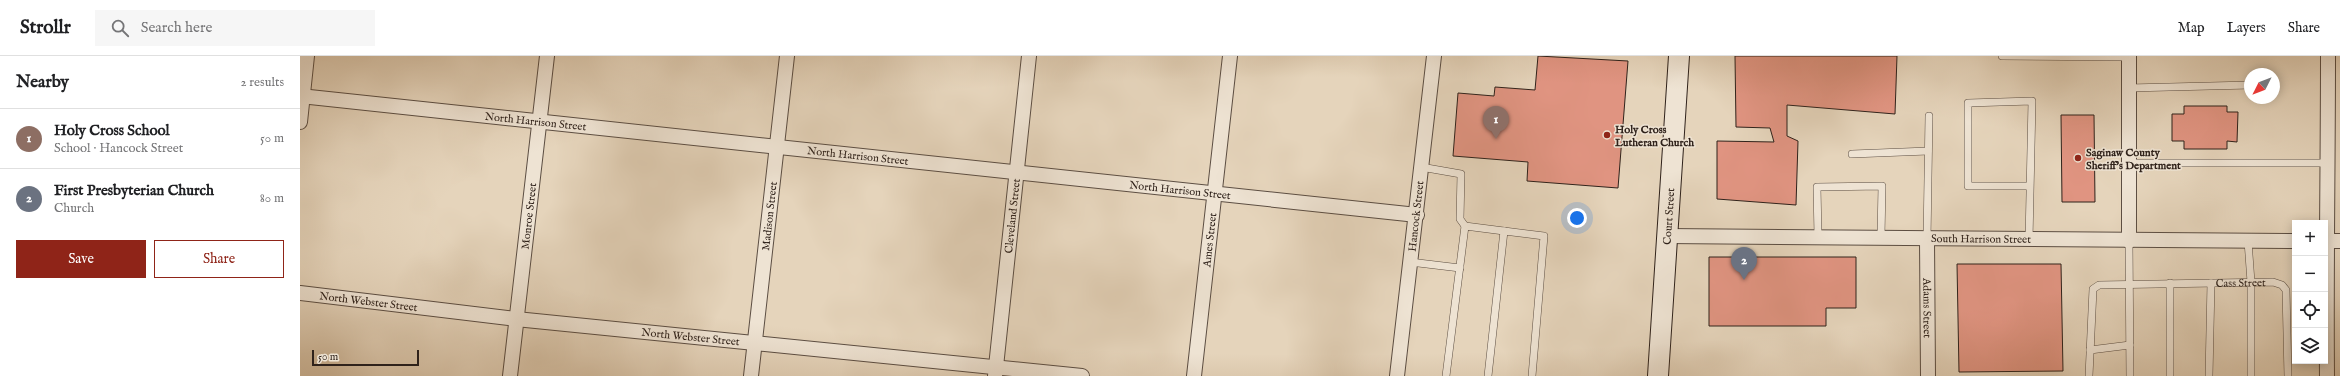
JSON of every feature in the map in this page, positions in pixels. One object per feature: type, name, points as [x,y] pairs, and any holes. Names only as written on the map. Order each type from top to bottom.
[{"type":"main road","name":"Court Street","points":[[1658,376],[1679,56]]},
{"type":"street","points":[[300,122],[301,97],[307,56]]},
{"type":"street","name":"Monroe Street","points":[[510,376],[547,56]]},
{"type":"street","name":"Madison Street","points":[[751,376],[787,56]]},
{"type":"street","name":"Cleveland Street","points":[[996,371],[1029,56]]},
{"type":"street","name":"Ames Street","points":[[1194,376],[1230,56]]},
{"type":"street","name":"Hancock Street","points":[[1397,376],[1417,215],[1434,56]]},
{"type":"street","points":[[2326,220],[2328,163],[2328,56]]},
{"type":"street","points":[[2128,241],[2129,57]]},
{"type":"street","name":"North Harrison Street","points":[[301,97],[1016,171],[1417,215]]},
{"type":"street","name":"South Harrison Street","points":[[1667,236],[1881,236],[1927,240],[2292,242]]},
{"type":"street","name":"Adams Street","points":[[1927,240],[1928,376]]},
{"type":"street","points":[[2328,241],[2340,241]]},
{"type":"street","points":[[2325,256],[2327,376]]},
{"type":"street","name":"North Webster Street","points":[[300,293],[516,319],[754,343],[996,371],[1082,376]]},
{"type":"lane","points":[[2002,56],[2129,57]]},
{"type":"lane","points":[[2129,88],[2244,85]]},
{"type":"lane","points":[[2029,240],[2032,101],[1968,102],[1968,186],[2030,186]]},
{"type":"lane","points":[[1927,240],[1929,116]]},
{"type":"lane","points":[[1852,154],[1928,151]]},
{"type":"lane","points":[[2128,163],[2328,163]]},
{"type":"lane","points":[[1422,167],[1461,174],[1460,219],[1465,226],[1446,376]]},
{"type":"lane","points":[[1818,236],[1817,187],[1882,186],[1881,236]]},
{"type":"lane","points":[[1465,226],[1544,236],[1532,376]]},
{"type":"lane","points":[[1488,376],[1504,231]]},
{"type":"lane","points":[[2128,241],[2130,283],[2130,376]]},
{"type":"lane","points":[[2248,241],[2251,282],[2251,376]]},
{"type":"lane","points":[[1410,262],[1460,268]]},
{"type":"lane","name":"Cass Street","points":[[2089,376],[2093,289],[2099,285],[2130,283],[2273,282],[2282,285],[2286,290],[2288,376]]},
{"type":"lane","points":[[2170,283],[2170,376]]},
{"type":"lane","points":[[2209,376],[2210,283]]},
{"type":"lane","points":[[2090,350],[2130,345]]},
{"type":"building","points":[[1538,56],[1628,61],[1618,188],[1527,181],[1528,162],[1453,156],[1458,93],[1494,96],[1495,87],[1535,90]]},
{"type":"building","points":[[1735,56],[1897,56],[1895,114],[1787,105],[1787,136],[1798,141],[1796,205],[1717,199],[1717,141],[1774,142],[1770,128],[1736,127]]},
{"type":"building","points":[[2184,106],[2227,106],[2227,112],[2238,112],[2237,142],[2227,141],[2227,149],[2184,149],[2184,141],[2172,141],[2172,114],[2184,114]]},
{"type":"building","name":"Saginaw County Sheriff's Department","points":[[2061,115],[2094,115],[2095,202],[2062,202]]},
{"type":"building","points":[[1709,257],[1856,257],[1856,308],[1826,308],[1826,326],[1709,326]]},
{"type":"building","points":[[1957,264],[2061,264],[2063,371],[1959,372]]},
{"type":"place","name":"Holy Cross Lutheran Church","points":[[1607,135]]},
{"type":"place","name":"Holy Cross School","points":[[1496,139]]},
{"type":"place","name":"Saginaw County Sheriff's Department","points":[[2078,158]]},
{"type":"place","name":"First Presbyterian Church","points":[[1744,280]]}]
